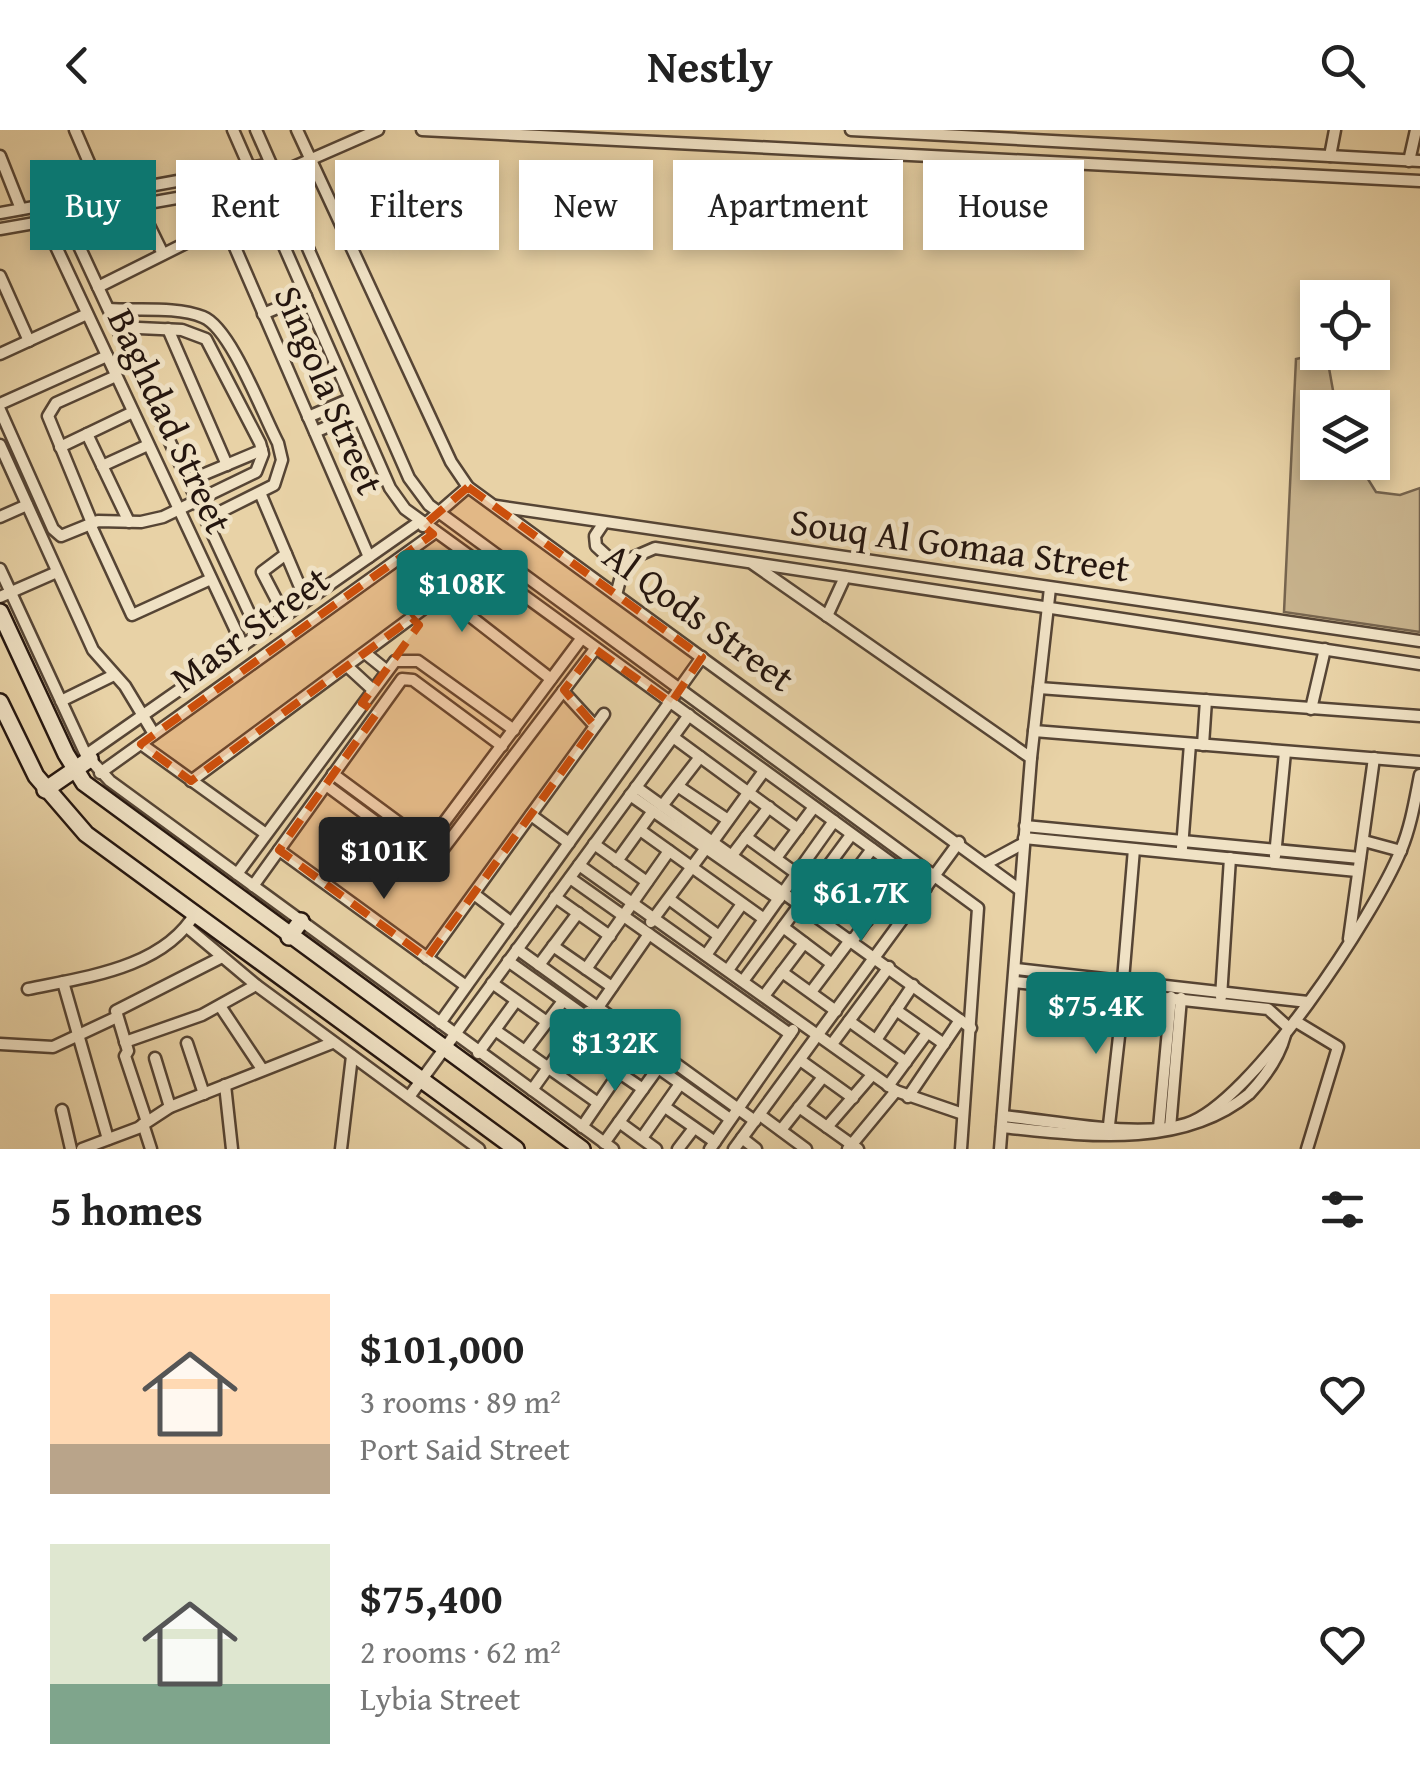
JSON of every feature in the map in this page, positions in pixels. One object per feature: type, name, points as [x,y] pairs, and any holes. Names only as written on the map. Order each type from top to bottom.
[{"type":"main road","points":[[0,612],[74,770],[97,794],[578,1146],[584,1128]]},
{"type":"main road","points":[[0,702],[46,790],[100,846],[192,920],[210,923],[508,1147]]},
{"type":"main road","points":[[46,790],[92,762]]},
{"type":"main road","points":[[197,869],[209,854]]},
{"type":"main road","points":[[210,923],[232,895]]},
{"type":"main road","points":[[289,936],[302,921]]},
{"type":"street","points":[[75,130],[88,160]]},
{"type":"street","points":[[234,130],[247,160]]},
{"type":"street","name":"Al Qods Street","points":[[256,130],[269,160]]},
{"type":"street","name":"Al Qods Street","points":[[297,130],[451,462],[468,487],[960,842],[1020,890]]},
{"type":"street","points":[[303,160],[339,138],[378,130]]},
{"type":"street","points":[[422,130],[1420,181]]},
{"type":"street","points":[[851,130],[1036,135],[1414,161],[1416,130]]},
{"type":"street","points":[[1330,156],[1335,130]]},
{"type":"street","points":[[963,133],[963,155]]},
{"type":"street","points":[[1268,172],[1269,152]]},
{"type":"street","points":[[0,156],[21,209]]},
{"type":"street","points":[[0,213],[30,207]]},
{"type":"street","points":[[0,229],[30,224]]},
{"type":"street","points":[[156,241],[162,254]]},
{"type":"street","points":[[98,286],[176,247]]},
{"type":"street","name":"Baghdad Street","points":[[57,250],[243,646]]},
{"type":"street","name":"Baghdad Street","points":[[83,250],[259,634]]},
{"type":"street","name":"Singola Street","points":[[236,250],[369,557]]},
{"type":"street","points":[[286,250],[390,488],[421,524],[926,888]]},
{"type":"street","name":"Al Qods Street","points":[[309,250],[410,478],[438,514],[980,911],[971,1028]]},
{"type":"street","points":[[0,276],[30,341]]},
{"type":"street","points":[[264,314],[306,296]]},
{"type":"street","points":[[109,309],[190,314],[219,328],[281,452],[278,478],[261,495],[206,520]]},
{"type":"street","points":[[0,354],[87,314]]},
{"type":"street","points":[[107,356],[0,407],[52,529],[66,536],[91,524],[129,522],[179,510],[248,478],[261,464],[262,450],[206,339],[168,329],[118,326]]},
{"type":"street","points":[[206,339],[219,328]]},
{"type":"street","points":[[168,329],[226,465]]},
{"type":"street","points":[[329,350],[349,341]]},
{"type":"street","points":[[116,376],[51,406],[48,421],[132,614],[210,579]]},
{"type":"street","points":[[123,390],[142,382]]},
{"type":"street","points":[[308,417],[350,399]]},
{"type":"street","points":[[60,448],[133,412]]},
{"type":"street","points":[[314,432],[357,414]]},
{"type":"street","points":[[87,434],[129,522]]},
{"type":"street","points":[[0,445],[93,650],[112,676],[126,686],[154,734]]},
{"type":"street","points":[[102,466],[148,445]]},
{"type":"street","points":[[188,481],[262,450]]},
{"type":"street","points":[[390,488],[410,478]]},
{"type":"street","name":"Masr Street","points":[[92,762],[144,717],[369,557],[438,514],[468,487]]},
{"type":"street","points":[[261,495],[306,601]]},
{"type":"street","points":[[0,518],[27,505]]},
{"type":"street","name":"Souq Al Gomaa Street","points":[[492,506],[1420,641]]},
{"type":"street","points":[[603,524],[596,530],[596,546],[610,558],[625,561],[616,595]]},
{"type":"street","name":"Masr Street","points":[[92,762],[141,744],[434,534]]},
{"type":"street","name":"Souq Al Gomaa Street","points":[[625,561],[655,548],[1420,664]]},
{"type":"street","points":[[285,616],[262,572],[286,554]]},
{"type":"street","points":[[398,560],[551,679]]},
{"type":"street","points":[[750,562],[1031,758]]},
{"type":"street","points":[[0,568],[6,595],[92,762],[209,854],[608,1146],[619,1122],[658,1068]]},
{"type":"street","points":[[6,595],[57,572]]},
{"type":"street","points":[[827,616],[845,577]]},
{"type":"street","points":[[1000,1149],[1024,836],[1050,588]]},
{"type":"street","points":[[191,781],[442,595]]},
{"type":"street","points":[[1271,640],[1274,622]]},
{"type":"street","points":[[333,774],[428,841],[581,639]]},
{"type":"street","points":[[326,785],[422,856],[437,857],[595,649]]},
{"type":"street","points":[[1312,709],[1324,649]]},
{"type":"street","points":[[365,653],[386,670]]},
{"type":"street","points":[[440,1022],[702,657]]},
{"type":"street","points":[[237,874],[386,670],[402,658],[418,661],[514,730]]},
{"type":"street","points":[[346,666],[372,689]]},
{"type":"street","points":[[62,701],[112,676]]},
{"type":"street","points":[[253,886],[400,681],[410,678],[502,746]]},
{"type":"street","points":[[1039,688],[1420,716]]},
{"type":"street","points":[[564,691],[595,726]]},
{"type":"street","points":[[1203,745],[1206,700]]},
{"type":"street","points":[[362,703],[376,713]]},
{"type":"street","points":[[427,958],[604,714]]},
{"type":"street","points":[[409,1097],[689,716]]},
{"type":"street","points":[[617,861],[679,786],[708,730]]},
{"type":"street","points":[[1034,731],[1420,762]]},
{"type":"street","points":[[673,737],[798,829]]},
{"type":"street","points":[[141,744],[191,781],[287,840]]},
{"type":"street","points":[[1182,848],[1190,744]]},
{"type":"street","points":[[328,748],[344,760]]},
{"type":"street","points":[[1275,856],[1285,752]]},
{"type":"street","points":[[1349,939],[1374,758]]},
{"type":"street","points":[[532,1090],[584,1016],[612,988],[654,918],[764,770]]},
{"type":"street","points":[[1002,1122],[1152,1145],[1202,1128],[1242,1093],[1349,939],[1401,851],[1420,776]]},
{"type":"street","points":[[679,786],[728,820]]},
{"type":"street","points":[[634,791],[782,894],[801,902],[971,1028],[960,1149]]},
{"type":"street","points":[[776,858],[814,807]]},
{"type":"street","points":[[733,854],[769,808]]},
{"type":"street","points":[[728,970],[796,874],[850,814]]},
{"type":"street","points":[[531,815],[569,843]]},
{"type":"street","points":[[640,830],[764,919]]},
{"type":"street","points":[[743,981],[851,834]]},
{"type":"street","points":[[987,863],[1024,836],[1275,856],[1360,858]]},
{"type":"street","points":[[746,838],[796,874]]},
{"type":"street","points":[[1079,838],[1134,850],[1182,848],[1230,858],[1275,856],[1356,871]]},
{"type":"street","points":[[1364,841],[1401,851]]},
{"type":"street","points":[[734,1149],[960,842]]},
{"type":"street","points":[[594,844],[647,882]]},
{"type":"street","points":[[710,844],[733,854],[782,894]]},
{"type":"street","points":[[835,898],[872,849]]},
{"type":"street","points":[[279,850],[466,986]]},
{"type":"street","points":[[1109,1126],[1134,850]]},
{"type":"street","points":[[586,969],[669,851]]},
{"type":"street","points":[[1221,996],[1230,858]]},
{"type":"street","points":[[579,865],[892,1088],[963,1114]]},
{"type":"street","points":[[856,870],[911,909]]},
{"type":"street","points":[[570,878],[790,1034]]},
{"type":"street","points":[[815,884],[866,921]]},
{"type":"street","points":[[811,992],[887,892]]},
{"type":"street","points":[[474,894],[512,922]]},
{"type":"street","points":[[555,898],[610,936]]},
{"type":"street","points":[[668,898],[719,936]]},
{"type":"street","points":[[688,961],[719,936],[742,904]]},
{"type":"street","points":[[520,911],[537,922]]},
{"type":"street","points":[[540,965],[578,913]]},
{"type":"street","points":[[28,989],[131,963],[172,941],[192,920],[222,957],[256,985],[479,1149]]},
{"type":"street","points":[[783,927],[832,964]]},
{"type":"street","points":[[764,996],[804,942]]},
{"type":"street","points":[[554,946],[612,988]]},
{"type":"street","points":[[517,950],[738,1108],[781,1130],[806,1149]]},
{"type":"street","points":[[151,1149],[124,1056],[119,1009],[222,957]]},
{"type":"street","points":[[508,962],[730,1120]]},
{"type":"street","points":[[832,1044],[889,966]]},
{"type":"street","points":[[1016,970],[1103,984],[1308,1002]]},
{"type":"street","points":[[782,972],[836,1011]]},
{"type":"street","points":[[62,982],[108,1139]]},
{"type":"street","points":[[1015,982],[1103,984]]},
{"type":"street","points":[[492,984],[547,1022]]},
{"type":"street","points":[[124,1042],[220,1006],[256,985]]},
{"type":"street","points":[[876,1040],[914,985]]},
{"type":"street","points":[[1123,986],[1176,997],[1221,996],[1268,1008],[1290,1028],[1334,1041],[1338,1048],[1307,1149]]},
{"type":"street","points":[[1164,1128],[1176,997]]},
{"type":"street","points":[[525,1051],[563,1000]]},
{"type":"street","points":[[478,1052],[516,1001]]},
{"type":"street","points":[[220,1006],[262,1069]]},
{"type":"street","points":[[896,1010],[944,1044]]},
{"type":"street","points":[[0,1044],[45,1048],[77,1038],[117,1017]]},
{"type":"street","points":[[908,1097],[960,1020]]},
{"type":"street","points":[[665,1106],[712,1145],[800,1021]]},
{"type":"street","points":[[849,1021],[906,1062]]},
{"type":"street","points":[[600,1028],[588,1050],[643,1088]]},
{"type":"street","points":[[495,1030],[598,1102]]},
{"type":"street","points":[[799,1107],[853,1148],[927,1032]]},
{"type":"street","points":[[630,1048],[639,1036]]},
{"type":"street","points":[[82,1149],[170,1107],[332,1042]]},
{"type":"street","points":[[187,1043],[204,1094]]},
{"type":"street","points":[[341,1149],[352,1056]]},
{"type":"street","points":[[156,1058],[170,1107]]},
{"type":"street","points":[[800,1060],[853,1098]]},
{"type":"street","points":[[584,1128],[619,1073]]},
{"type":"street","points":[[827,1127],[872,1075]]},
{"type":"street","points":[[781,1130],[823,1076]]},
{"type":"street","points":[[642,1138],[680,1084]]},
{"type":"street","points":[[225,1085],[232,1149]]},
{"type":"street","points":[[1002,1122],[1164,1128],[1212,1112],[1242,1093]]},
{"type":"street","points":[[62,1110],[72,1149]]},
{"type":"street","points":[[619,1122],[656,1149]]},
{"type":"street","points":[[1124,1127],[1129,1143]]},
{"type":"street","points":[[678,1149],[694,1128]]},
{"type":"street","points":[[742,1138],[756,1149]]},
{"type":"highlighted area","points":[[468,487],[702,657],[671,703],[595,649],[564,690],[595,726],[427,958],[279,850],[377,713],[362,703],[419,625],[412,618],[191,781],[141,744],[433,534],[423,526]]},
{"type":"shaded area","points":[[1300,358],[1300,370],[1329,370],[1333,390],[1300,390],[1300,480],[1369,480],[1376,492],[1400,495],[1420,488],[1420,632],[1284,612],[1296,359]]}]
